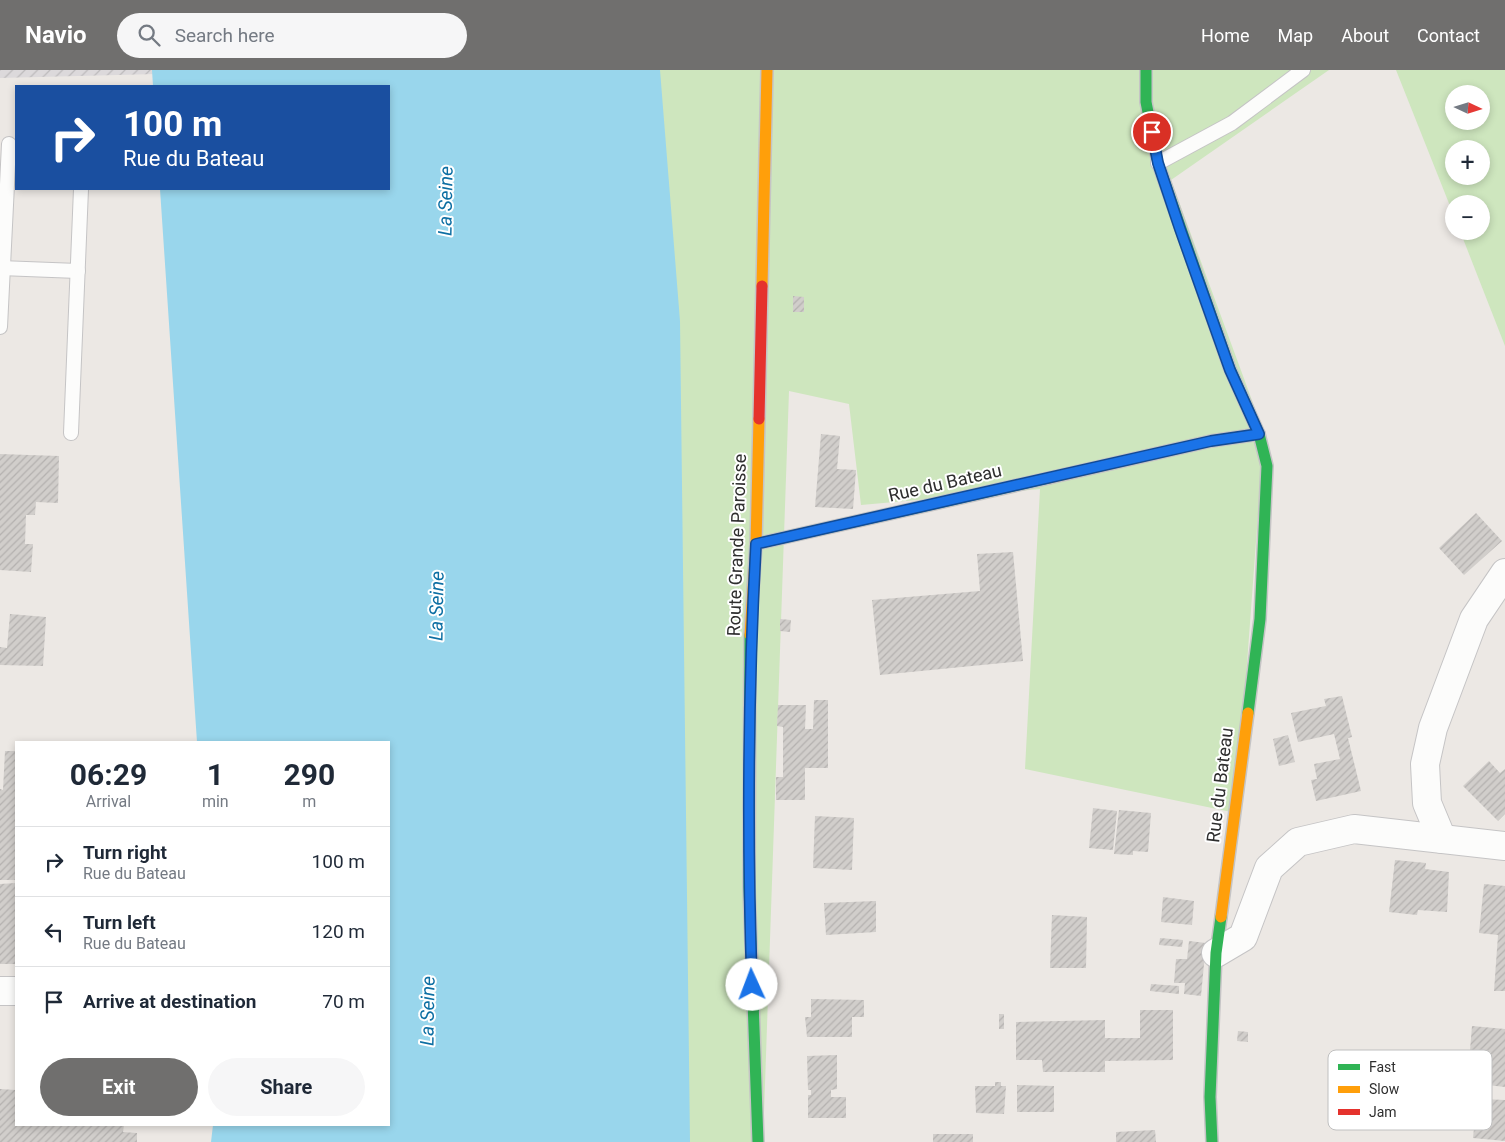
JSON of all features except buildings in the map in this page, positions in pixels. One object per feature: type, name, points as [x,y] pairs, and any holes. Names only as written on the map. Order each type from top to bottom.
[{"type":"street","name":"Route Grande Paroisse","points":[[758,1142],[749,887],[750,643],[756,544],[767,70]]},
{"type":"street","name":"Rue du Bateau","points":[[1146,70],[1146,102],[1158,163],[1230,370],[1259,434],[1267,466],[1260,620],[1216,953],[1210,1097],[1212,1142]]},
{"type":"street","name":"Rue du Bateau","points":[[756,544],[1211,441],[1259,434]]},
{"type":"street","points":[[1442,839],[1427,803],[1425,764],[1433,728],[1474,620],[1505,572]]},
{"type":"street","points":[[1216,953],[1243,937],[1269,868],[1298,842],[1354,828],[1505,846]]},
{"type":"street","points":[[0,992],[15,991]]},
{"type":"lane","points":[[1158,163],[1232,123],[1303,70]]},
{"type":"lane","points":[[0,327],[1,268],[9,144]]},
{"type":"lane","points":[[71,433],[81,190]]},
{"type":"lane","points":[[1,268],[78,271]]},
{"type":"shaded area","points":[[0,70],[157,70],[157,74],[0,78]]},
{"type":"green space","points":[[647,70],[1329,70],[1171,180],[1264,433],[1236,813],[1025,769],[1040,489],[861,505],[849,404],[789,391],[763,1142],[675,1142]]},
{"type":"green space","points":[[1396,70],[1505,70],[1505,346],[1464,240],[1490,240],[1490,195],[1446,195]]},
{"type":"water","name":"La Seine","points":[[152,70],[660,70],[680,321],[690,1142],[211,1142],[213,1126],[390,1126],[390,741],[197,741],[160,190],[390,190],[390,85],[153,85]]},
{"type":"traffic: fast","points":[[1146,70],[1146,102],[1158,163],[1230,369],[1259,434],[1267,466],[1260,619],[1248,713]]},
{"type":"traffic: fast","points":[[756,544],[1049,478]]},
{"type":"traffic: fast","points":[[750,635],[749,887],[758,1142]]},
{"type":"traffic: fast","points":[[1212,1142],[1210,1097],[1216,953],[1221,917]]},
{"type":"traffic: slow","points":[[762,286],[767,70]]},
{"type":"traffic: slow","points":[[750,635],[756,544],[759,419]]},
{"type":"traffic: slow","points":[[1049,478],[1211,441],[1259,434]]},
{"type":"traffic: slow","points":[[1221,917],[1248,713]]},
{"type":"traffic: jam","points":[[759,419],[762,286]]},
{"type":"route","points":[[752,985],[749,887],[750,643],[756,544],[1211,441],[1259,434],[1230,370],[1180,229],[1158,163],[1152,132]]}]
